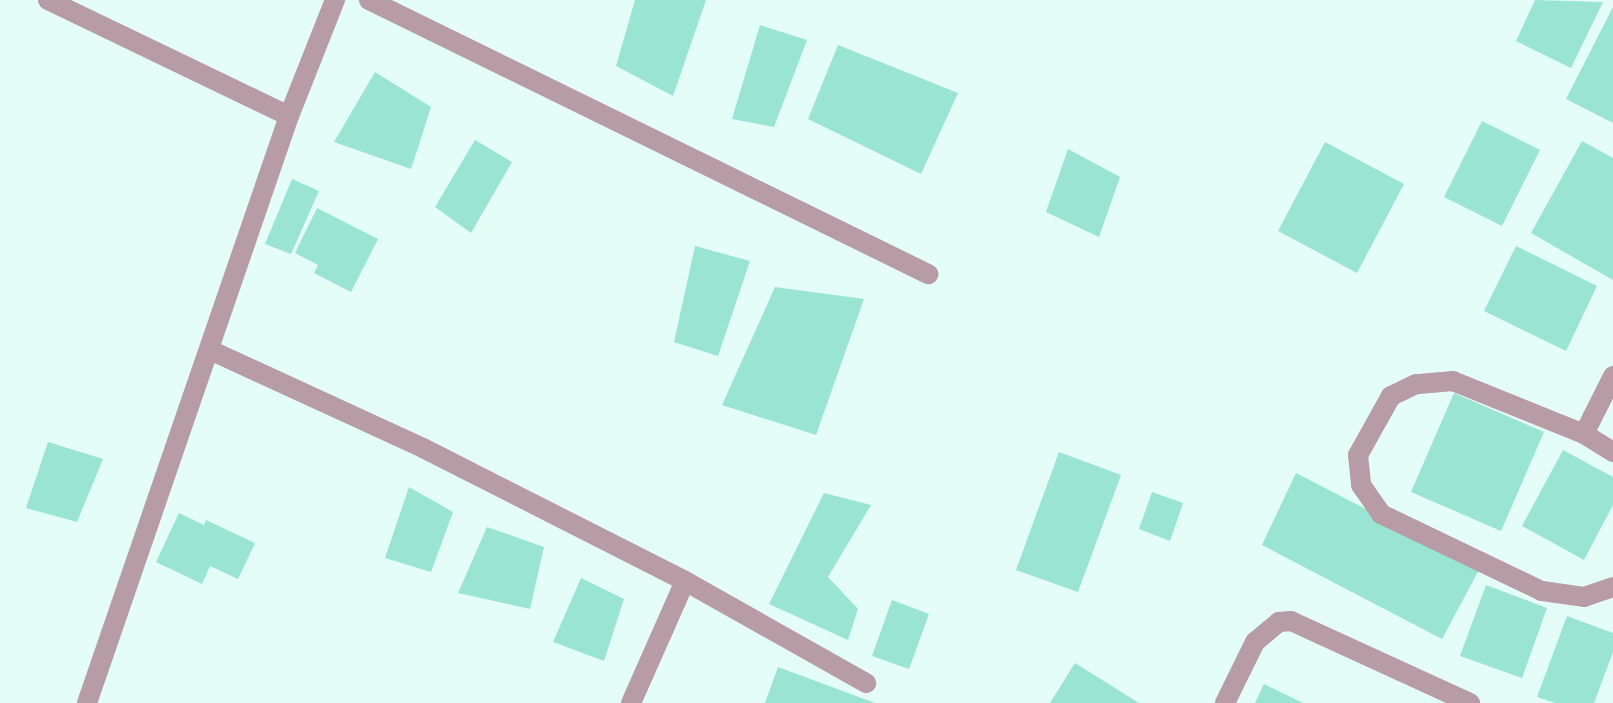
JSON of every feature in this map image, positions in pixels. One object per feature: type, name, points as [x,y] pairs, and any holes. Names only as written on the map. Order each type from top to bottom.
[{"type":"street","points":[[48,0],[289,116]]},
{"type":"street","points":[[87,703],[289,116],[335,0]]},
{"type":"street","points":[[369,0],[928,274]]},
{"type":"street","points":[[210,350],[423,448],[685,581],[866,683]]},
{"type":"street","points":[[1584,434],[1613,376]]},
{"type":"street","points":[[1613,452],[1584,434],[1453,381],[1416,384],[1391,396],[1358,455],[1361,485],[1381,514],[1542,591],[1584,597],[1613,587]]},
{"type":"street","points":[[631,703],[685,581]]},
{"type":"street","points":[[1225,703],[1255,642],[1279,622],[1291,621],[1470,703]]},
{"type":"building","points":[[635,0],[706,0],[673,96],[616,66]]},
{"type":"building","points":[[1535,0],[1603,2],[1571,68],[1516,41]]},
{"type":"building","points":[[1613,7],[1613,123],[1566,99]]},
{"type":"building","points":[[760,25],[807,40],[774,127],[732,119]]},
{"type":"building","points":[[838,45],[958,93],[921,174],[808,119]]},
{"type":"building","points":[[375,72],[431,107],[411,169],[334,142]]},
{"type":"building","points":[[1482,121],[1540,150],[1502,226],[1444,197]]},
{"type":"building","points":[[475,140],[512,162],[471,233],[435,207]]},
{"type":"building","points":[[1582,141],[1613,158],[1613,280],[1531,233]]},
{"type":"building","points":[[1325,142],[1404,184],[1357,273],[1278,231]]},
{"type":"building","points":[[1068,149],[1120,177],[1099,237],[1046,212]]},
{"type":"building","points":[[292,179],[319,191],[291,254],[265,244]]},
{"type":"building","points":[[317,208],[378,239],[351,292],[314,273],[318,265],[295,253]]},
{"type":"building","points":[[695,246],[750,261],[718,356],[674,342]]},
{"type":"building","points":[[1516,246],[1597,286],[1566,351],[1484,311]]},
{"type":"building","points":[[775,287],[864,299],[816,435],[722,405]]},
{"type":"building","points":[[1454,393],[1544,432],[1501,531],[1411,492]]},
{"type":"building","points":[[48,442],[103,459],[77,522],[26,508]]},
{"type":"building","points":[[1563,450],[1613,477],[1613,505],[1584,560],[1522,526]]},
{"type":"building","points":[[1059,452],[1121,475],[1078,592],[1016,570]]},
{"type":"building","points":[[1296,473],[1480,568],[1442,639],[1262,545]]},
{"type":"building","points":[[409,487],[453,512],[431,572],[385,558]]},
{"type":"building","points":[[1152,492],[1183,503],[1170,541],[1139,529]]},
{"type":"building","points":[[824,493],[871,505],[828,577],[858,609],[848,640],[769,604]]},
{"type":"building","points":[[179,513],[204,525],[206,520],[255,543],[238,579],[210,566],[202,584],[156,562]]},
{"type":"building","points":[[487,527],[544,547],[530,609],[458,593]]},
{"type":"building","points":[[581,578],[624,599],[604,661],[553,642]]},
{"type":"building","points":[[1486,585],[1547,608],[1522,678],[1460,656]]},
{"type":"building","points":[[892,600],[929,614],[909,669],[872,656]]},
{"type":"building","points":[[1567,616],[1613,633],[1613,652],[1594,703],[1555,703],[1537,697]]},
{"type":"building","points":[[1075,663],[1139,703],[1050,703]]},
{"type":"building","points":[[778,667],[875,703],[765,703]]},
{"type":"building","points":[[1264,684],[1303,703],[1255,703]]}]
